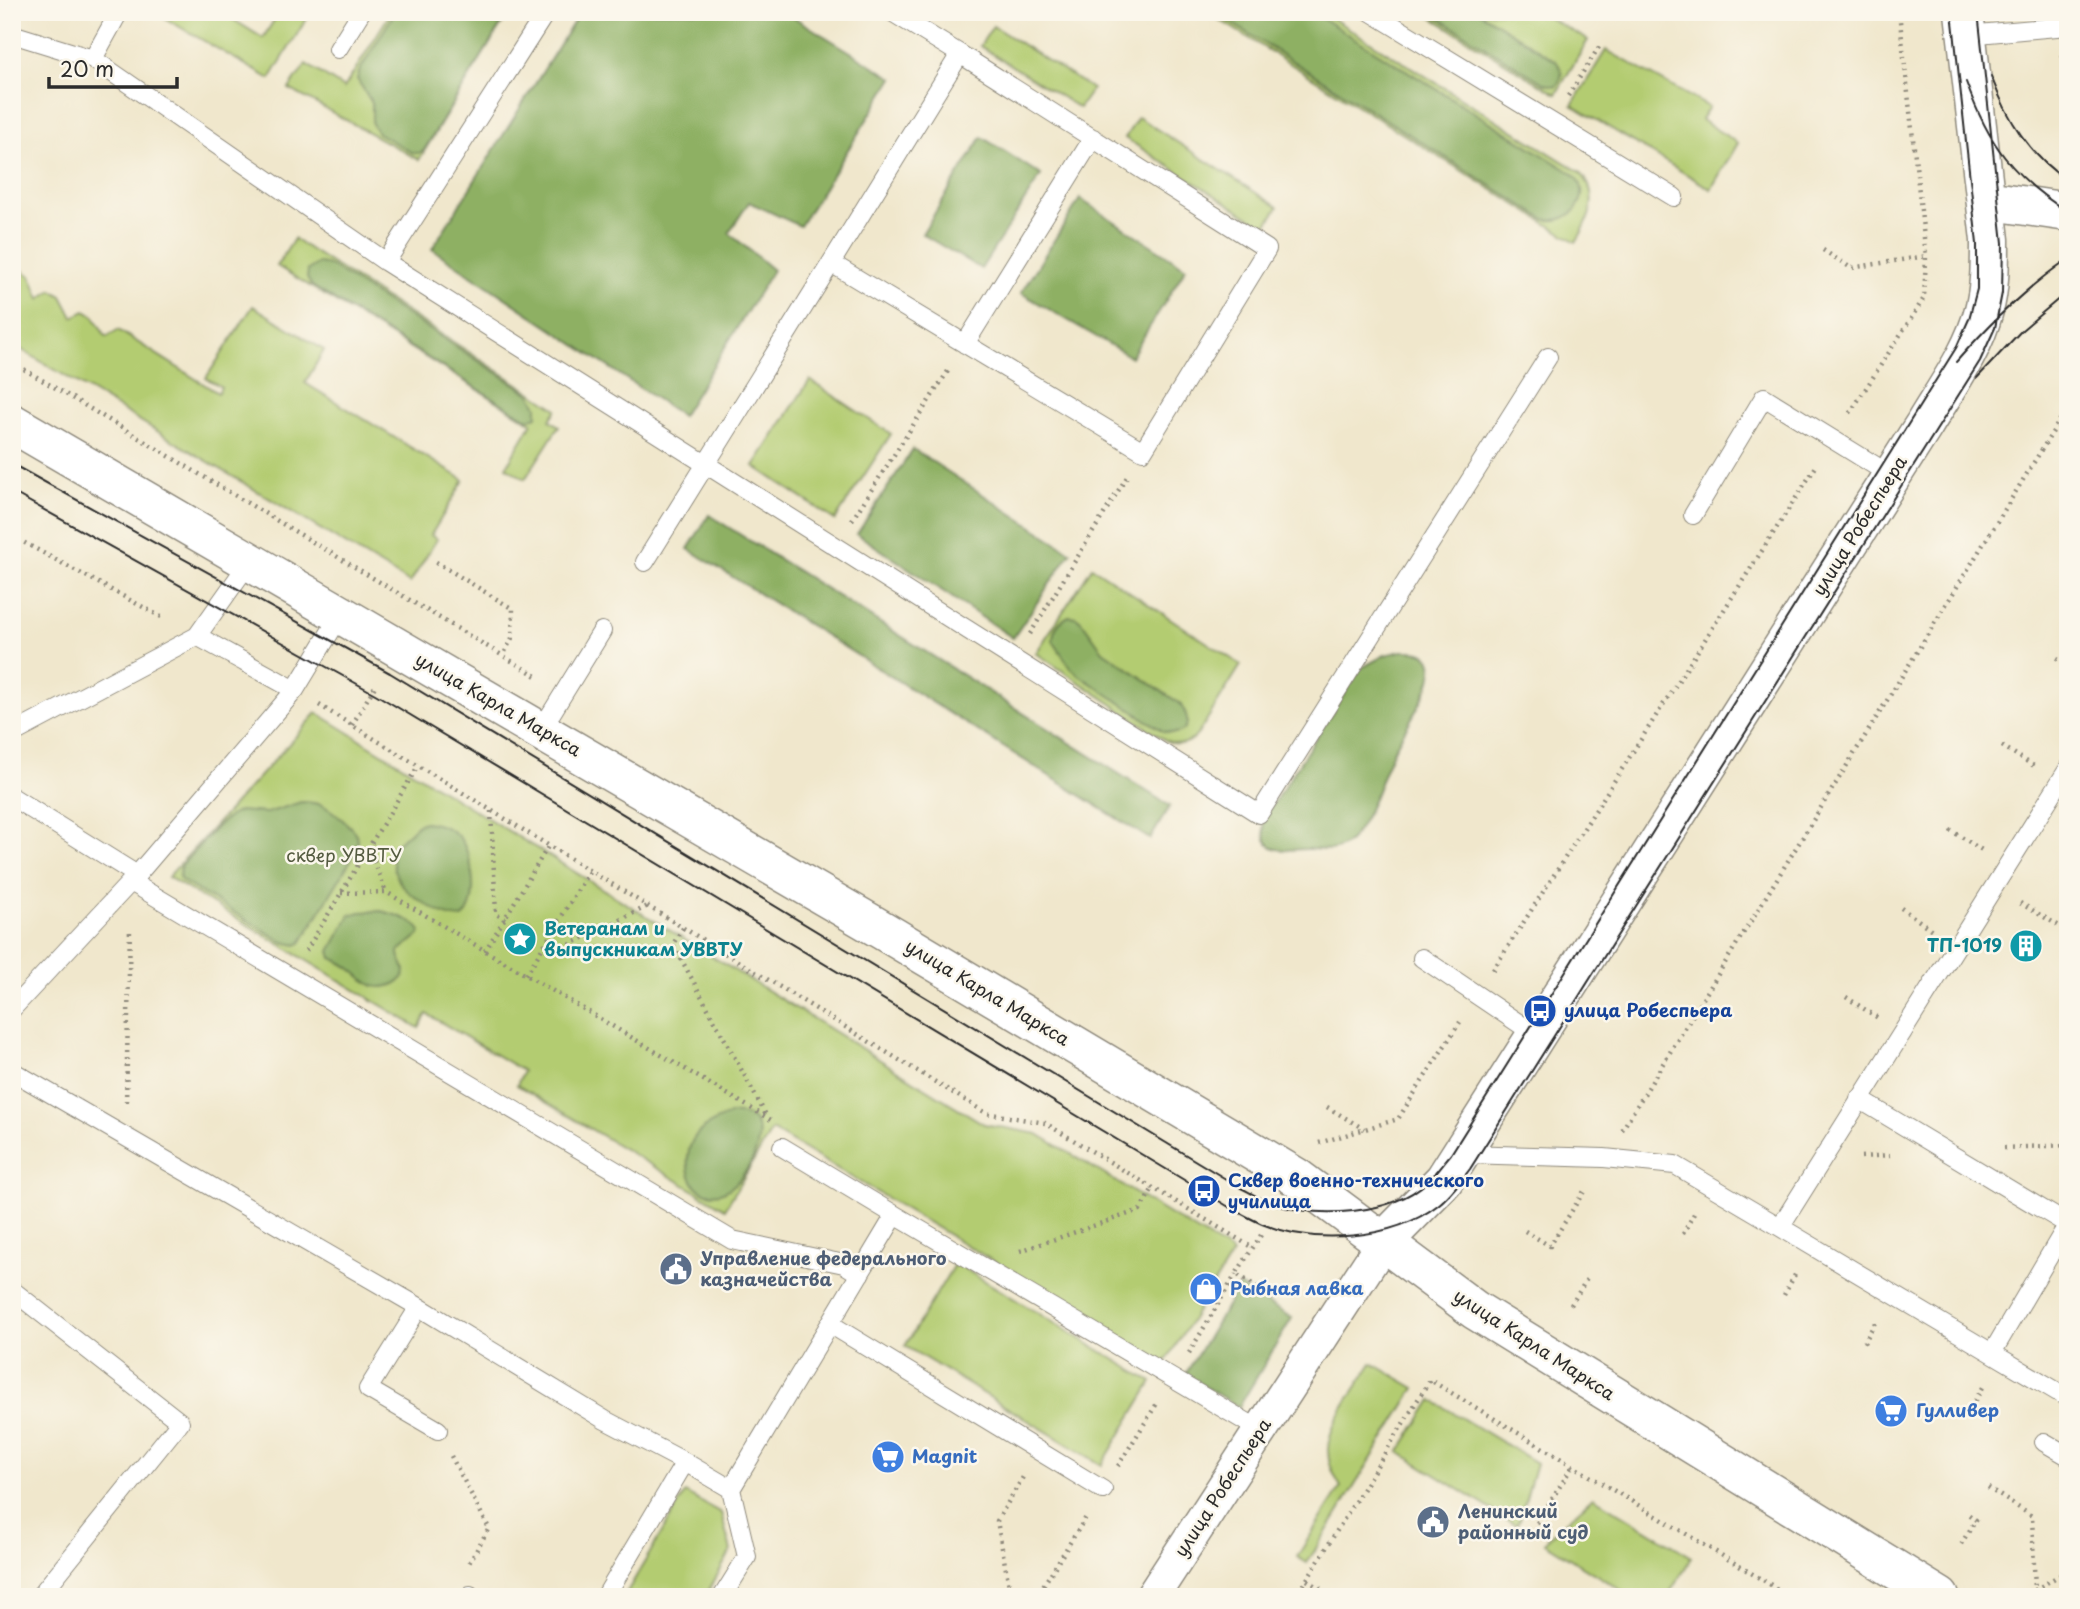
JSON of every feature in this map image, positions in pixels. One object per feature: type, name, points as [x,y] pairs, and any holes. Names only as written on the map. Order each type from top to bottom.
[{"type":"main road","name":"улица Робеспьера","points":[[1384,1241],[1444,1180],[1971,347],[1984,309],[1990,271],[1990,240],[1965,24]]},
{"type":"main road","points":[[1986,200],[2068,212]]},
{"type":"main road","name":"улица Карла Маркса","points":[[12,424],[894,937],[1296,1177],[1475,1310],[1940,1597]]},
{"type":"street","name":"улица Робеспьера","points":[[1152,1597],[1384,1241]]},
{"type":"lane","points":[[93,59],[119,12]]},
{"type":"lane","points":[[338,49],[361,12]]},
{"type":"lane","points":[[387,262],[546,12]]},
{"type":"lane","points":[[831,263],[1143,451],[1267,249],[892,12]]},
{"type":"lane","points":[[1371,12],[1674,197]]},
{"type":"lane","points":[[1965,24],[2068,26]]},
{"type":"lane","points":[[12,34],[93,59],[387,262],[1258,814],[1548,358]]},
{"type":"lane","points":[[645,562],[960,54]]},
{"type":"lane","points":[[965,344],[1093,138]]},
{"type":"lane","points":[[1693,515],[1764,397],[1892,475]]},
{"type":"lane","points":[[12,734],[197,636],[250,561]]},
{"type":"lane","points":[[12,1009],[134,879],[295,690],[341,614]]},
{"type":"lane","points":[[541,730],[602,631]]},
{"type":"lane","points":[[197,636],[295,690]]},
{"type":"lane","points":[[1780,1227],[2068,769]]},
{"type":"lane","points":[[12,797],[134,879],[290,977],[733,1240],[844,1265],[860,1275]]},
{"type":"lane","points":[[1422,958],[1536,1035]]},
{"type":"lane","points":[[12,1071],[419,1307],[605,1420],[731,1489]]},
{"type":"lane","points":[[1859,1100],[2067,1224],[1992,1353]]},
{"type":"lane","points":[[782,1147],[1260,1430]]},
{"type":"lane","points":[[1461,1154],[1604,1158],[1675,1165],[2068,1398]]},
{"type":"lane","points":[[722,1597],[747,1557],[731,1489],[895,1215]]},
{"type":"lane","points":[[12,1290],[180,1422],[39,1597]]},
{"type":"lane","points":[[419,1307],[368,1389],[438,1430]]},
{"type":"lane","points":[[830,1324],[1103,1490]]},
{"type":"lane","points":[[2044,1442],[2068,1456]]},
{"type":"lane","points":[[606,1597],[685,1462]]},
{"type":"path","points":[[1317,1144],[1398,1119],[1924,298],[1926,256],[1899,12]]},
{"type":"path","points":[[1552,123],[1599,47]]},
{"type":"path","points":[[1823,250],[1852,268],[1926,256]]},
{"type":"path","points":[[834,547],[965,344]]},
{"type":"path","points":[[12,362],[565,692]]},
{"type":"path","points":[[1646,1092],[2068,407]]},
{"type":"path","points":[[1014,660],[1143,451]]},
{"type":"path","points":[[12,536],[197,636]]},
{"type":"path","points":[[436,562],[513,609],[513,638],[503,656]]},
{"type":"path","points":[[2057,658],[2068,664]]},
{"type":"path","points":[[295,690],[986,1113],[1045,1123],[1253,1248]]},
{"type":"path","points":[[2002,746],[2043,772]]},
{"type":"path","points":[[290,977],[418,766]]},
{"type":"path","points":[[491,810],[496,914],[505,919]]},
{"type":"path","points":[[1950,830],[1990,855]]},
{"type":"path","points":[[485,951],[549,845]]},
{"type":"path","points":[[369,848],[386,892]]},
{"type":"path","points":[[526,975],[590,870]]},
{"type":"path","points":[[125,1136],[134,879]]},
{"type":"path","points":[[1993,887],[2068,931]]},
{"type":"path","points":[[341,893],[386,892],[780,1126]]},
{"type":"path","points":[[545,944],[556,951],[648,906]]},
{"type":"path","points":[[1901,908],[1939,934]]},
{"type":"path","points":[[683,928],[673,944],[782,1147]]},
{"type":"path","points":[[1846,997],[1884,1022]]},
{"type":"path","points":[[1327,1107],[1364,1129]]},
{"type":"path","points":[[1013,1254],[1140,1210],[1153,1188]]},
{"type":"path","points":[[1525,1231],[1550,1246]]},
{"type":"path","points":[[1036,1597],[1261,1235]]},
{"type":"path","points":[[1236,1275],[1276,1298]]},
{"type":"path","points":[[1571,1305],[1588,1277]]},
{"type":"path","points":[[1296,1597],[1430,1380],[1791,1597]]},
{"type":"path","points":[[438,1430],[489,1528],[462,1574]]},
{"type":"path","points":[[1011,1597],[997,1521],[1039,1451]]},
{"type":"path","points":[[1537,1523],[1572,1466]]},
{"type":"path","points":[[1988,1488],[2032,1516],[2035,1590],[2068,1570]]},
{"type":"path","points":[[1961,1544],[1976,1520],[1968,1514]]},
{"type":"path","points":[[1307,1580],[1323,1590],[1319,1597]]},
{"type":"green space","points":[[154,12],[221,12],[263,38],[279,12],[310,13],[270,79]]},
{"type":"green space","points":[[391,12],[509,12],[419,160],[289,89],[306,64],[344,88]]},
{"type":"green space","points":[[395,12],[509,12],[424,150],[419,153],[413,153],[378,133],[372,124],[372,103],[357,79]]},
{"type":"green space","points":[[580,12],[785,12],[893,78],[800,226],[749,202],[729,233],[773,270],[682,416],[432,249]]},
{"type":"green space","points":[[1207,12],[1322,12],[1580,172],[1592,198],[1589,216],[1576,242]]},
{"type":"green space","points":[[1214,12],[1312,12],[1572,173],[1579,180],[1582,189],[1578,206],[1564,218],[1544,219]]},
{"type":"green space","points":[[1423,12],[1538,12],[1588,40],[1556,94]]},
{"type":"green space","points":[[1429,12],[1479,12],[1556,61],[1561,70],[1560,80],[1556,86],[1545,84]]},
{"type":"green space","points":[[993,26],[1092,89],[1079,108],[980,46]]},
{"type":"green space","points":[[1606,50],[1709,107],[1701,120],[1738,143],[1711,189],[1572,105]]},
{"type":"green space","points":[[1138,117],[1278,207],[1265,227],[1125,138]]},
{"type":"green space","points":[[982,137],[1041,175],[981,269],[922,234]]},
{"type":"green space","points":[[1080,199],[1186,268],[1131,357],[1021,293]]},
{"type":"green space","points":[[294,239],[557,409],[550,420],[559,426],[525,479],[506,467],[532,423],[277,266]]},
{"type":"green space","points":[[319,263],[329,265],[530,394],[537,406],[537,416],[529,419],[522,416],[312,286],[307,278],[308,270]]},
{"type":"green space","points":[[20,269],[31,276],[40,299],[52,290],[62,296],[73,317],[85,311],[93,315],[106,337],[118,330],[218,393],[221,387],[206,378],[253,306],[324,350],[305,383],[464,480],[431,535],[437,539],[410,583],[12,344],[12,274]]},
{"type":"green space","points":[[810,380],[891,434],[835,520],[754,466]]},
{"type":"green space","points":[[913,449],[1071,552],[1013,638],[857,534]]},
{"type":"green space","points":[[709,515],[1170,806],[1150,839],[688,549]]},
{"type":"green space","points":[[1092,567],[1241,665],[1198,734],[1191,740],[1180,744],[1167,741],[1036,653]]},
{"type":"green space","points":[[1069,616],[1081,621],[1103,651],[1179,703],[1184,709],[1187,721],[1183,730],[1171,733],[1163,731],[1071,668],[1053,641],[1057,626]]},
{"type":"green space","points":[[1417,651],[1428,656],[1431,676],[1424,695],[1390,758],[1360,827],[1346,844],[1333,850],[1282,850],[1270,845],[1264,831],[1264,818],[1361,668],[1385,655]]},
{"type":"green space","name":"сквер УВВТУ","points":[[317,713],[984,1124],[1038,1134],[1233,1253],[1165,1363],[772,1130],[725,1209],[517,1085],[523,1071],[427,1014],[419,1028],[168,877]]},
{"type":"green space","points":[[301,802],[315,803],[330,810],[353,829],[358,840],[354,855],[301,943],[296,945],[283,942],[179,877],[181,866],[218,825],[230,816],[239,811],[267,813]]},
{"type":"green space","points":[[425,822],[449,829],[457,834],[465,846],[471,867],[473,890],[472,901],[463,918],[447,915],[422,902],[407,891],[397,878],[392,848],[418,824]]},
{"type":"green space","points":[[381,911],[409,921],[421,931],[399,951],[405,969],[403,977],[395,984],[381,987],[370,984],[349,967],[332,958],[330,951],[350,915]]},
{"type":"green space","points":[[732,1114],[748,1116],[756,1124],[759,1136],[756,1150],[750,1165],[730,1188],[720,1193],[708,1193],[693,1182],[689,1172],[689,1151],[699,1132]]},
{"type":"green space","points":[[955,1263],[1152,1382],[1102,1465],[905,1346]]},
{"type":"green space","points":[[1239,1286],[1292,1318],[1239,1407],[1185,1375]]},
{"type":"green space","points":[[1372,1363],[1415,1388],[1307,1563],[1297,1557],[1341,1487],[1328,1456],[1332,1429]]},
{"type":"green space","points":[[1432,1400],[1536,1463],[1516,1525],[1399,1452]]},
{"type":"green space","points":[[685,1493],[721,1513],[731,1551],[705,1597],[624,1597]]},
{"type":"green space","points":[[1593,1497],[1692,1557],[1667,1597],[1632,1597],[1545,1543]]},
{"type":"tram line","points":[[12,464],[390,673],[1239,1187],[1269,1202],[1291,1208],[1332,1212],[1374,1208],[1412,1193],[1430,1179],[1451,1154],[1956,348],[1969,319],[1977,289],[1977,244],[1952,12]]},
{"type":"tram line","points":[[12,492],[377,695],[1233,1209],[1262,1224],[1305,1235],[1353,1236],[1376,1232],[1420,1217],[1438,1205],[1470,1169],[1980,361],[1995,328],[2002,293],[2003,243],[1978,12]]},
{"type":"tram line","points":[[1991,76],[2004,107],[2021,135],[2042,160],[2068,181]]},
{"type":"tram line","points":[[1966,82],[1983,123],[2004,157],[2032,186],[2068,212]]},
{"type":"tram line","points":[[1956,362],[2009,307],[2068,259]]},
{"type":"tram line","points":[[1977,378],[2022,330],[2068,291]]},
{"type":"place","name":"Ветеранам и выпускникам УВВТУ","points":[[520,939]]},
{"type":"place","name":"ТП-1019","points":[[2026,946]]},
{"type":"place","name":"улица Робеспьера","points":[[1540,1011]]},
{"type":"place","name":"Сквер военно-технического училища","points":[[1204,1191]]},
{"type":"place","name":"Управление федерального казначейства","points":[[676,1269]]},
{"type":"place","name":"Рыбная лавка","points":[[1206,1289]]},
{"type":"place","name":"Гулливер","points":[[1891,1411]]},
{"type":"place","name":"Magnit","points":[[888,1457]]},
{"type":"place","name":"Ленинский районный суд","points":[[1433,1522]]}]
